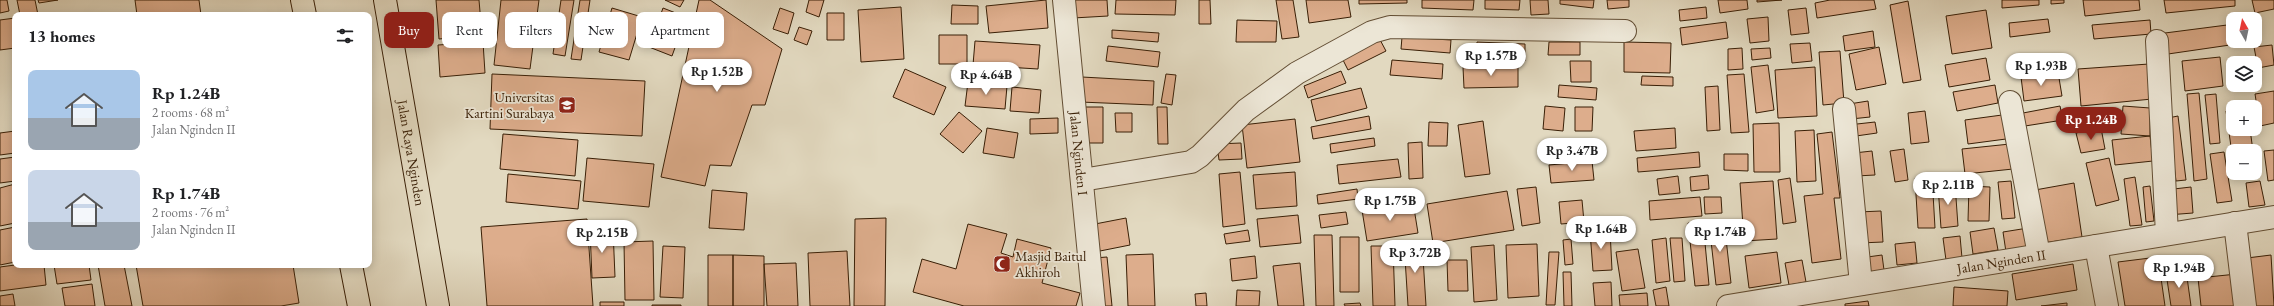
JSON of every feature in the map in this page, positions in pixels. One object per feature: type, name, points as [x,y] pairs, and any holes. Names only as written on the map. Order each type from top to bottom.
[{"type":"main road","points":[[302,0],[304,12]]},
{"type":"main road","name":"Jalan Raya Nginden","points":[[385,0],[438,306]]},
{"type":"main road","points":[[352,268],[359,306]]},
{"type":"street","name":"Jalan Nginden I","points":[[1064,0],[1094,306]]},
{"type":"street","points":[[1082,180],[1190,162],[1200,156],[1246,110],[1297,73],[1372,32],[1390,27],[1625,31]]},
{"type":"street","points":[[2157,41],[2167,234]]},
{"type":"street","points":[[2010,102],[2039,255]]},
{"type":"street","points":[[1844,109],[1861,284]]},
{"type":"street","name":"Jalan Nginden II","points":[[1728,306],[2274,217]]},
{"type":"street","points":[[2235,223],[2245,306]]},
{"type":"street","points":[[2096,246],[2107,306]]},
{"type":"building","points":[[0,0],[7,0],[9,11],[0,13]]},
{"type":"building","points":[[17,0],[35,0],[37,12],[19,12]]},
{"type":"building","points":[[38,0],[58,0],[39,3]]},
{"type":"building","points":[[135,0],[199,0],[201,12],[137,12]]},
{"type":"building","points":[[436,0],[479,0],[480,12],[442,12],[442,39],[439,39]]},
{"type":"building","points":[[501,0],[539,0],[537,12],[505,12],[505,48],[533,48],[530,69],[494,65]]},
{"type":"building","points":[[561,0],[574,0],[565,56],[553,54],[554,48],[566,48],[566,12],[559,12]]},
{"type":"building","points":[[580,0],[590,0],[588,12],[578,12]]},
{"type":"building","points":[[665,0],[684,0],[680,7]]},
{"type":"building","points":[[699,0],[710,0],[782,49],[765,105],[752,105],[731,166],[710,165],[705,186],[661,177],[689,48],[724,48],[724,12],[696,12]]},
{"type":"building","points":[[809,0],[824,0],[819,17],[806,12]]},
{"type":"building","points":[[1046,0],[1048,28],[989,33],[986,6]]},
{"type":"building","points":[[1072,0],[1107,0],[1108,16],[1073,18]]},
{"type":"building","points":[[1116,0],[1176,0],[1175,15],[1115,14]]},
{"type":"building","points":[[1199,0],[1210,0],[1211,24],[1199,24]]},
{"type":"building","points":[[1276,0],[1293,0],[1299,37],[1282,39]]},
{"type":"building","points":[[1306,0],[1348,0],[1351,17],[1309,23]]},
{"type":"building","points":[[1359,0],[1407,0],[1407,3],[1359,4]]},
{"type":"building","points":[[1422,0],[1474,0],[1473,10],[1422,8]]},
{"type":"building","points":[[1485,0],[1520,0],[1519,10],[1485,9]]},
{"type":"building","points":[[1530,0],[1548,0],[1549,14],[1531,15]]},
{"type":"building","points":[[1560,0],[1594,0],[1593,8],[1560,4]]},
{"type":"building","points":[[1607,0],[1629,0],[1629,7],[1608,9]]},
{"type":"building","points":[[1718,0],[1747,0],[1748,9],[1720,13]]},
{"type":"building","points":[[1757,0],[1782,0],[1757,2]]},
{"type":"building","points":[[1830,0],[1874,0],[1876,9],[1817,18],[1815,3]]},
{"type":"building","points":[[2002,0],[2039,0],[2039,5],[2002,8]]},
{"type":"building","points":[[2051,0],[2064,0],[2064,3],[2051,4]]},
{"type":"building","points":[[2083,0],[2139,0],[2140,10],[2085,16]]},
{"type":"building","points":[[2164,0],[2235,0],[2235,6],[2166,13]]},
{"type":"building","points":[[2252,0],[2274,0],[2274,9],[2255,12]]},
{"type":"building","points":[[1908,1],[1921,80],[1903,83],[1890,5]]},
{"type":"building","points":[[952,5],[978,6],[978,24],[951,24]]},
{"type":"building","points":[[901,7],[904,59],[861,62],[858,10]]},
{"type":"building","points":[[1706,7],[1707,18],[1680,21],[1679,10]]},
{"type":"building","points":[[612,8],[625,12],[611,12]]},
{"type":"building","points":[[663,8],[673,12],[662,12]]},
{"type":"building","points":[[780,8],[794,13],[788,34],[773,29]]},
{"type":"building","points":[[1806,8],[1809,33],[1791,35],[1788,10]]},
{"type":"building","points":[[1986,10],[1992,48],[1952,54],[1946,16]]},
{"type":"building","points":[[628,13],[636,15],[636,37],[629,60],[599,52],[600,48],[628,48]]},
{"type":"building","points":[[827,13],[844,13],[844,40],[827,40]]},
{"type":"building","points":[[1768,17],[1769,41],[1750,43],[1747,19]]},
{"type":"building","points":[[12,18],[12,48],[0,50],[0,20]]},
{"type":"building","points":[[2048,19],[2050,32],[2010,37],[2009,23]]},
{"type":"building","points":[[1237,20],[1277,21],[1276,42],[1236,42]]},
{"type":"building","points":[[2150,20],[2151,34],[2094,39],[2092,25]]},
{"type":"building","points":[[1726,22],[1728,38],[1682,45],[1680,28]]},
{"type":"building","points":[[2226,25],[2226,46],[2168,54],[2165,33]]},
{"type":"building","points":[[799,27],[812,31],[807,45],[794,40]]},
{"type":"building","points":[[1112,30],[1159,33],[1158,42],[1112,38]]},
{"type":"building","points":[[1873,31],[1875,47],[1845,51],[1843,36]]},
{"type":"building","points":[[939,35],[967,35],[967,64],[939,64]]},
{"type":"building","points":[[1378,36],[1386,51],[1348,70],[1340,54]]},
{"type":"building","points":[[1402,37],[1451,40],[1450,53],[1401,49]]},
{"type":"building","points":[[574,39],[574,48],[583,48],[581,60],[571,59]]},
{"type":"building","points":[[975,41],[1040,45],[1038,69],[973,65]]},
{"type":"building","points":[[1477,42],[1525,44],[1525,61],[1476,59]]},
{"type":"building","points":[[1549,42],[1580,42],[1580,55],[1548,55]]},
{"type":"building","points":[[1624,42],[1671,43],[1670,73],[1624,72]]},
{"type":"building","points":[[1810,43],[1812,61],[1792,63],[1790,44]]},
{"type":"building","points":[[438,45],[442,45],[442,48],[483,48],[485,73],[440,77]]},
{"type":"building","points":[[2272,45],[2274,65],[2262,67],[2262,56],[2256,56],[2254,48],[2262,48],[2262,46]]},
{"type":"building","points":[[1108,46],[1160,52],[1158,67],[1106,61]]},
{"type":"building","points":[[1879,47],[1886,84],[1856,90],[1849,54]]},
{"type":"building","points":[[652,48],[675,48],[672,56]]},
{"type":"building","points":[[1742,48],[1743,69],[1728,70],[1728,49]]},
{"type":"building","points":[[1770,48],[1771,58],[1752,60],[1751,49]]},
{"type":"building","points":[[1840,51],[1844,103],[1823,105],[1819,52]]},
{"type":"building","points":[[2220,57],[2223,86],[2185,91],[2182,61]]},
{"type":"building","points":[[1986,58],[1990,80],[1949,87],[1945,65]]},
{"type":"building","points":[[1392,60],[1443,64],[1442,79],[1390,75]]},
{"type":"building","points":[[1570,61],[1591,61],[1591,82],[1571,82]]},
{"type":"building","points":[[2149,64],[2152,99],[2081,106],[2078,69]]},
{"type":"building","points":[[1768,65],[1774,110],[1756,113],[1751,67]]},
{"type":"building","points":[[1518,66],[1518,87],[1464,88],[1463,67]]},
{"type":"building","points":[[1815,67],[1817,116],[1778,118],[1775,70]]},
{"type":"building","points":[[905,69],[946,87],[934,115],[893,97]]},
{"type":"building","points":[[1341,71],[1346,83],[1308,98],[1304,86]]},
{"type":"building","points":[[2058,72],[2062,96],[2024,101],[2021,77]]},
{"type":"building","name":"Universitas Kartini Surabaya","points":[[492,74],[645,81],[642,136],[490,129]]},
{"type":"building","points":[[1166,74],[1176,75],[1172,105],[1161,103]]},
{"type":"building","points":[[1744,74],[1749,132],[1731,133],[1727,75]]},
{"type":"building","points":[[1642,76],[1673,77],[1673,86],[1641,85]]},
{"type":"building","points":[[1082,77],[1154,81],[1153,105],[1080,102]]},
{"type":"building","points":[[968,82],[1007,86],[1005,109],[965,106]]},
{"type":"building","points":[[1559,85],[1597,88],[1596,100],[1558,97]]},
{"type":"building","points":[[1995,85],[1998,103],[1957,111],[1953,92]]},
{"type":"building","points":[[1718,86],[1720,130],[1707,131],[1705,87]]},
{"type":"building","points":[[1012,87],[1041,90],[1039,113],[1010,111]]},
{"type":"building","points":[[1361,88],[1367,108],[1316,121],[1311,100]]},
{"type":"building","points":[[2274,91],[2274,123],[2262,126],[2262,100],[2256,100],[2255,94]]},
{"type":"building","points":[[2199,93],[2207,179],[2194,181],[2187,94]]},
{"type":"building","points":[[2216,94],[2220,143],[2210,144],[2205,95]]},
{"type":"building","points":[[1868,101],[1870,117],[1851,119],[1849,104]]},
{"type":"building","points":[[1545,106],[1565,108],[1563,131],[1543,129]]},
{"type":"building","points":[[2060,106],[2063,120],[2025,126],[2023,113]]},
{"type":"building","points":[[2123,106],[2150,108],[2150,136],[2121,134]]},
{"type":"building","points":[[1083,107],[1103,107],[1103,143],[1082,143]]},
{"type":"building","points":[[1157,107],[1167,107],[1168,144],[1158,144]]},
{"type":"building","points":[[1575,107],[1593,107],[1592,131],[1575,131]]},
{"type":"building","points":[[1925,111],[1929,142],[1911,144],[1908,113]]},
{"type":"building","points":[[959,112],[982,131],[963,153],[940,134]]},
{"type":"building","points":[[1115,113],[1132,113],[1132,132],[1116,132]]},
{"type":"building","points":[[2002,115],[2006,139],[1968,144],[1965,120]]},
{"type":"building","points":[[1369,116],[1371,129],[1313,139],[1311,127]]},
{"type":"building","points":[[2178,116],[2186,180],[2176,181],[2168,118]]},
{"type":"building","points":[[1058,118],[1058,133],[1030,134],[1030,119]]},
{"type":"building","points":[[1295,119],[1300,162],[1247,168],[1242,125]]},
{"type":"building","points":[[1483,121],[1490,174],[1465,177],[1458,125]]},
{"type":"building","points":[[1429,122],[1448,123],[1447,146],[1428,146]]},
{"type":"building","points":[[1875,122],[1877,133],[1849,137],[1848,125]]},
{"type":"building","points":[[1779,123],[1780,172],[1754,172],[1753,124]]},
{"type":"building","points":[[987,128],[1018,133],[1014,158],[983,153]]},
{"type":"building","points":[[1675,128],[1676,148],[1636,151],[1634,131]]},
{"type":"building","points":[[2101,128],[2105,149],[2081,153],[2076,133]]},
{"type":"building","points":[[1814,130],[1816,181],[1797,182],[1795,131]]},
{"type":"building","points":[[12,131],[12,153],[0,155],[0,133]]},
{"type":"building","points":[[1832,132],[1840,198],[1834,198],[1841,259],[1812,263],[1804,196],[1823,194],[1817,134]]},
{"type":"building","points":[[503,134],[578,140],[575,176],[500,169]]},
{"type":"building","points":[[2150,136],[2153,161],[2115,165],[2112,140]]},
{"type":"building","points":[[2230,136],[2251,136],[2252,144],[2231,144]]},
{"type":"building","points":[[1374,138],[1375,146],[1331,153],[1330,144]]},
{"type":"building","points":[[1422,142],[1423,178],[1409,179],[1408,143]]},
{"type":"building","points":[[1241,143],[1242,159],[1219,160],[1217,144]]},
{"type":"building","points":[[2010,144],[2013,169],[1965,174],[1962,149]]},
{"type":"building","points":[[1904,149],[1908,180],[1895,182],[1890,151]]},
{"type":"building","points":[[2274,150],[2274,180],[2268,181],[2264,151]]},
{"type":"building","points":[[1872,151],[1875,175],[1856,176],[1854,153]]},
{"type":"building","points":[[1699,152],[1700,167],[1638,172],[1637,158]]},
{"type":"building","points":[[2224,152],[2226,180],[2229,180],[2232,201],[2217,203],[2210,154]]},
{"type":"building","points":[[1724,154],[1748,154],[1748,171],[1724,170]]},
{"type":"building","points":[[12,157],[12,181],[0,183],[0,159]]},
{"type":"building","points":[[587,158],[654,164],[649,207],[583,201]]},
{"type":"building","points":[[2109,158],[2119,200],[2096,206],[2086,163]]},
{"type":"building","points":[[1398,159],[1401,177],[1339,184],[1337,165]]},
{"type":"building","points":[[1592,161],[1594,180],[1551,183],[1549,165]]},
{"type":"building","points":[[1240,172],[1245,224],[1223,227],[1219,174]]},
{"type":"building","points":[[1295,172],[1297,206],[1256,209],[1253,175]]},
{"type":"building","points":[[508,174],[581,181],[578,209],[506,202]]},
{"type":"building","points":[[1708,175],[1709,189],[1691,191],[1690,177]]},
{"type":"building","points":[[1678,176],[1680,193],[1659,195],[1657,179]]},
{"type":"building","points":[[1932,176],[1935,228],[1918,228],[1915,178]]},
{"type":"building","points":[[2135,177],[2142,225],[2130,226],[2124,179]]},
{"type":"building","points":[[1790,178],[1796,222],[1783,224],[1778,180]]},
{"type":"building","points":[[1773,181],[1777,239],[1744,241],[1740,183]]},
{"type":"building","points":[[2011,181],[2015,218],[2002,219],[1998,182]]},
{"type":"building","points":[[2260,181],[2265,205],[2249,207],[2246,183]]},
{"type":"building","points":[[2074,183],[2082,237],[2044,243],[2035,190]]},
{"type":"building","points":[[1955,184],[1958,226],[1941,228],[1938,186]]},
{"type":"building","points":[[12,185],[12,224],[0,226],[0,188]]},
{"type":"building","points":[[1969,186],[1990,187],[1989,221],[1968,221]]},
{"type":"building","points":[[2150,186],[2154,221],[2146,222],[2143,187]]},
{"type":"building","points":[[1536,187],[1540,223],[1522,226],[1517,189]]},
{"type":"building","points":[[2191,187],[2193,213],[2167,215],[2165,190]]},
{"type":"building","points":[[1357,189],[1358,199],[1318,204],[1317,195]]},
{"type":"building","points":[[712,190],[747,193],[744,230],[709,228]]},
{"type":"building","points":[[1507,191],[1514,230],[1433,243],[1427,204]]},
{"type":"building","points":[[1700,197],[1702,216],[1650,220],[1649,201]]},
{"type":"building","points":[[1704,197],[1721,197],[1722,213],[1705,214]]},
{"type":"building","points":[[1582,200],[1584,222],[1561,224],[1559,202]]},
{"type":"building","points":[[1413,202],[1418,233],[1367,241],[1362,210]]},
{"type":"building","points":[[1881,211],[1883,242],[1860,243],[1858,212]]},
{"type":"building","points":[[1346,212],[1348,224],[1321,228],[1319,215]]},
{"type":"building","points":[[1298,215],[1301,243],[1260,247],[1257,219]]},
{"type":"building","points":[[886,218],[885,306],[854,306],[855,219]]},
{"type":"building","points":[[1126,218],[1130,245],[1100,251],[1095,224]]},
{"type":"building","points":[[587,219],[593,306],[487,306],[481,227]]},
{"type":"building","points":[[1724,221],[1731,283],[1716,285],[1709,223]]},
{"type":"building","points":[[1703,222],[1709,285],[1695,286],[1688,223]]},
{"type":"building","name":"Masjid Baitul Akhiroh","points":[[968,224],[1007,234],[1001,253],[1013,257],[1017,239],[1051,248],[1042,283],[1080,293],[1076,306],[964,306],[913,292],[922,259],[956,269]]},
{"type":"building","points":[[12,228],[12,263],[0,265],[0,230]]},
{"type":"building","points":[[1994,228],[1998,250],[1973,254],[1970,232]]},
{"type":"building","points":[[2028,228],[2031,248],[2006,252],[2003,232]]},
{"type":"building","points":[[613,229],[615,277],[592,278],[590,230]]},
{"type":"building","points":[[1248,230],[1250,241],[1226,244],[1224,234]]},
{"type":"building","points":[[1610,230],[1612,270],[1593,271],[1590,231]]},
{"type":"building","points":[[1314,235],[1332,235],[1334,306],[1316,306]]},
{"type":"building","points":[[1960,236],[1962,258],[1946,260],[1943,238]]},
{"type":"building","points":[[1340,237],[1359,237],[1359,292],[1340,292]]},
{"type":"building","points":[[1666,238],[1670,281],[1656,283],[1652,240]]},
{"type":"building","points":[[1670,238],[1682,238],[1685,281],[1674,282]]},
{"type":"building","points":[[1571,239],[1573,264],[1565,265],[1563,240]]},
{"type":"building","points":[[653,241],[654,300],[625,300],[624,242]]},
{"type":"building","points":[[1422,241],[1426,306],[1408,306],[1404,242]]},
{"type":"building","points":[[1915,242],[1917,263],[1897,265],[1895,244]]},
{"type":"building","points":[[1537,244],[1539,296],[1508,298],[1506,245]]},
{"type":"building","points":[[1494,245],[1497,300],[1474,302],[1471,247]]},
{"type":"building","points":[[663,246],[685,247],[683,298],[660,297]]},
{"type":"building","points":[[1371,246],[1393,246],[1395,306],[1373,306]]},
{"type":"building","points":[[1638,249],[1645,288],[1622,291],[1616,252]]},
{"type":"building","points":[[847,251],[850,306],[810,306],[808,253]]},
{"type":"building","points":[[1549,252],[1559,252],[1555,305],[1546,305]]},
{"type":"building","points":[[1777,252],[1781,283],[1749,288],[1745,256]]},
{"type":"building","points":[[1153,254],[1155,306],[1128,306],[1126,255]]},
{"type":"building","points":[[708,255],[733,255],[733,306],[708,306]]},
{"type":"building","points":[[733,255],[764,256],[764,306],[733,306]]},
{"type":"building","points":[[1882,255],[1884,270],[1863,273],[1860,258]]},
{"type":"building","points":[[2271,255],[2274,306],[2251,306],[2247,258]]},
{"type":"building","points":[[1255,256],[1257,278],[1232,281],[1230,259]]},
{"type":"building","points":[[1107,257],[1112,306],[1100,306],[1094,258]]},
{"type":"building","points":[[2158,257],[2165,306],[2125,306],[2118,262]]},
{"type":"building","points":[[1447,260],[1467,260],[1468,291],[1448,291]]},
{"type":"building","points":[[1802,260],[1806,282],[1789,285],[1785,263]]},
{"type":"building","points":[[796,263],[798,306],[767,306],[764,264]]},
{"type":"building","points":[[1300,263],[1304,306],[1278,306],[1273,266]]},
{"type":"building","points":[[2073,264],[2077,290],[2016,300],[2012,274]]},
{"type":"building","points":[[12,265],[12,268],[44,268],[46,285],[0,291],[0,267]]},
{"type":"building","points":[[54,268],[89,268],[91,280],[57,284]]},
{"type":"building","points":[[99,268],[125,268],[132,306],[105,306]]},
{"type":"building","points":[[137,268],[293,268],[299,303],[281,306],[143,306]]},
{"type":"building","points":[[2186,270],[2191,306],[2171,306],[2166,273]]},
{"type":"building","points":[[1563,272],[1571,272],[1572,306],[1564,306]]},
{"type":"building","points":[[2237,274],[2241,306],[2201,306],[2198,278]]},
{"type":"building","points":[[1611,282],[1612,306],[1595,306],[1593,283]]},
{"type":"building","points":[[92,284],[95,306],[65,306],[62,288]]},
{"type":"building","points":[[1666,287],[1669,306],[1656,306],[1653,290]]},
{"type":"building","points":[[1954,287],[2008,291],[2007,306],[1953,306]]},
{"type":"building","points":[[1237,290],[1260,291],[1259,306],[1236,306]]},
{"type":"building","points":[[1206,293],[1207,306],[1196,306],[1195,294]]},
{"type":"building","points":[[1647,293],[1648,306],[1620,306],[1619,295]]},
{"type":"building","points":[[13,294],[15,306],[0,306],[0,296]]},
{"type":"building","points":[[1868,301],[1869,306],[1845,306],[1845,304]]},
{"type":"building","points":[[600,302],[624,302],[624,306],[600,306]]},
{"type":"building","points":[[1360,303],[1361,306],[1345,306],[1344,304]]},
{"type":"building","points":[[2067,303],[2067,306],[2041,306]]},
{"type":"building","points":[[681,305],[681,306],[652,306]]},
{"type":"place","name":"Universitas Kartini Surabaya","points":[[567,105]]},
{"type":"place","name":"Masjid Baitul Akhiroh","points":[[1002,264]]}]
